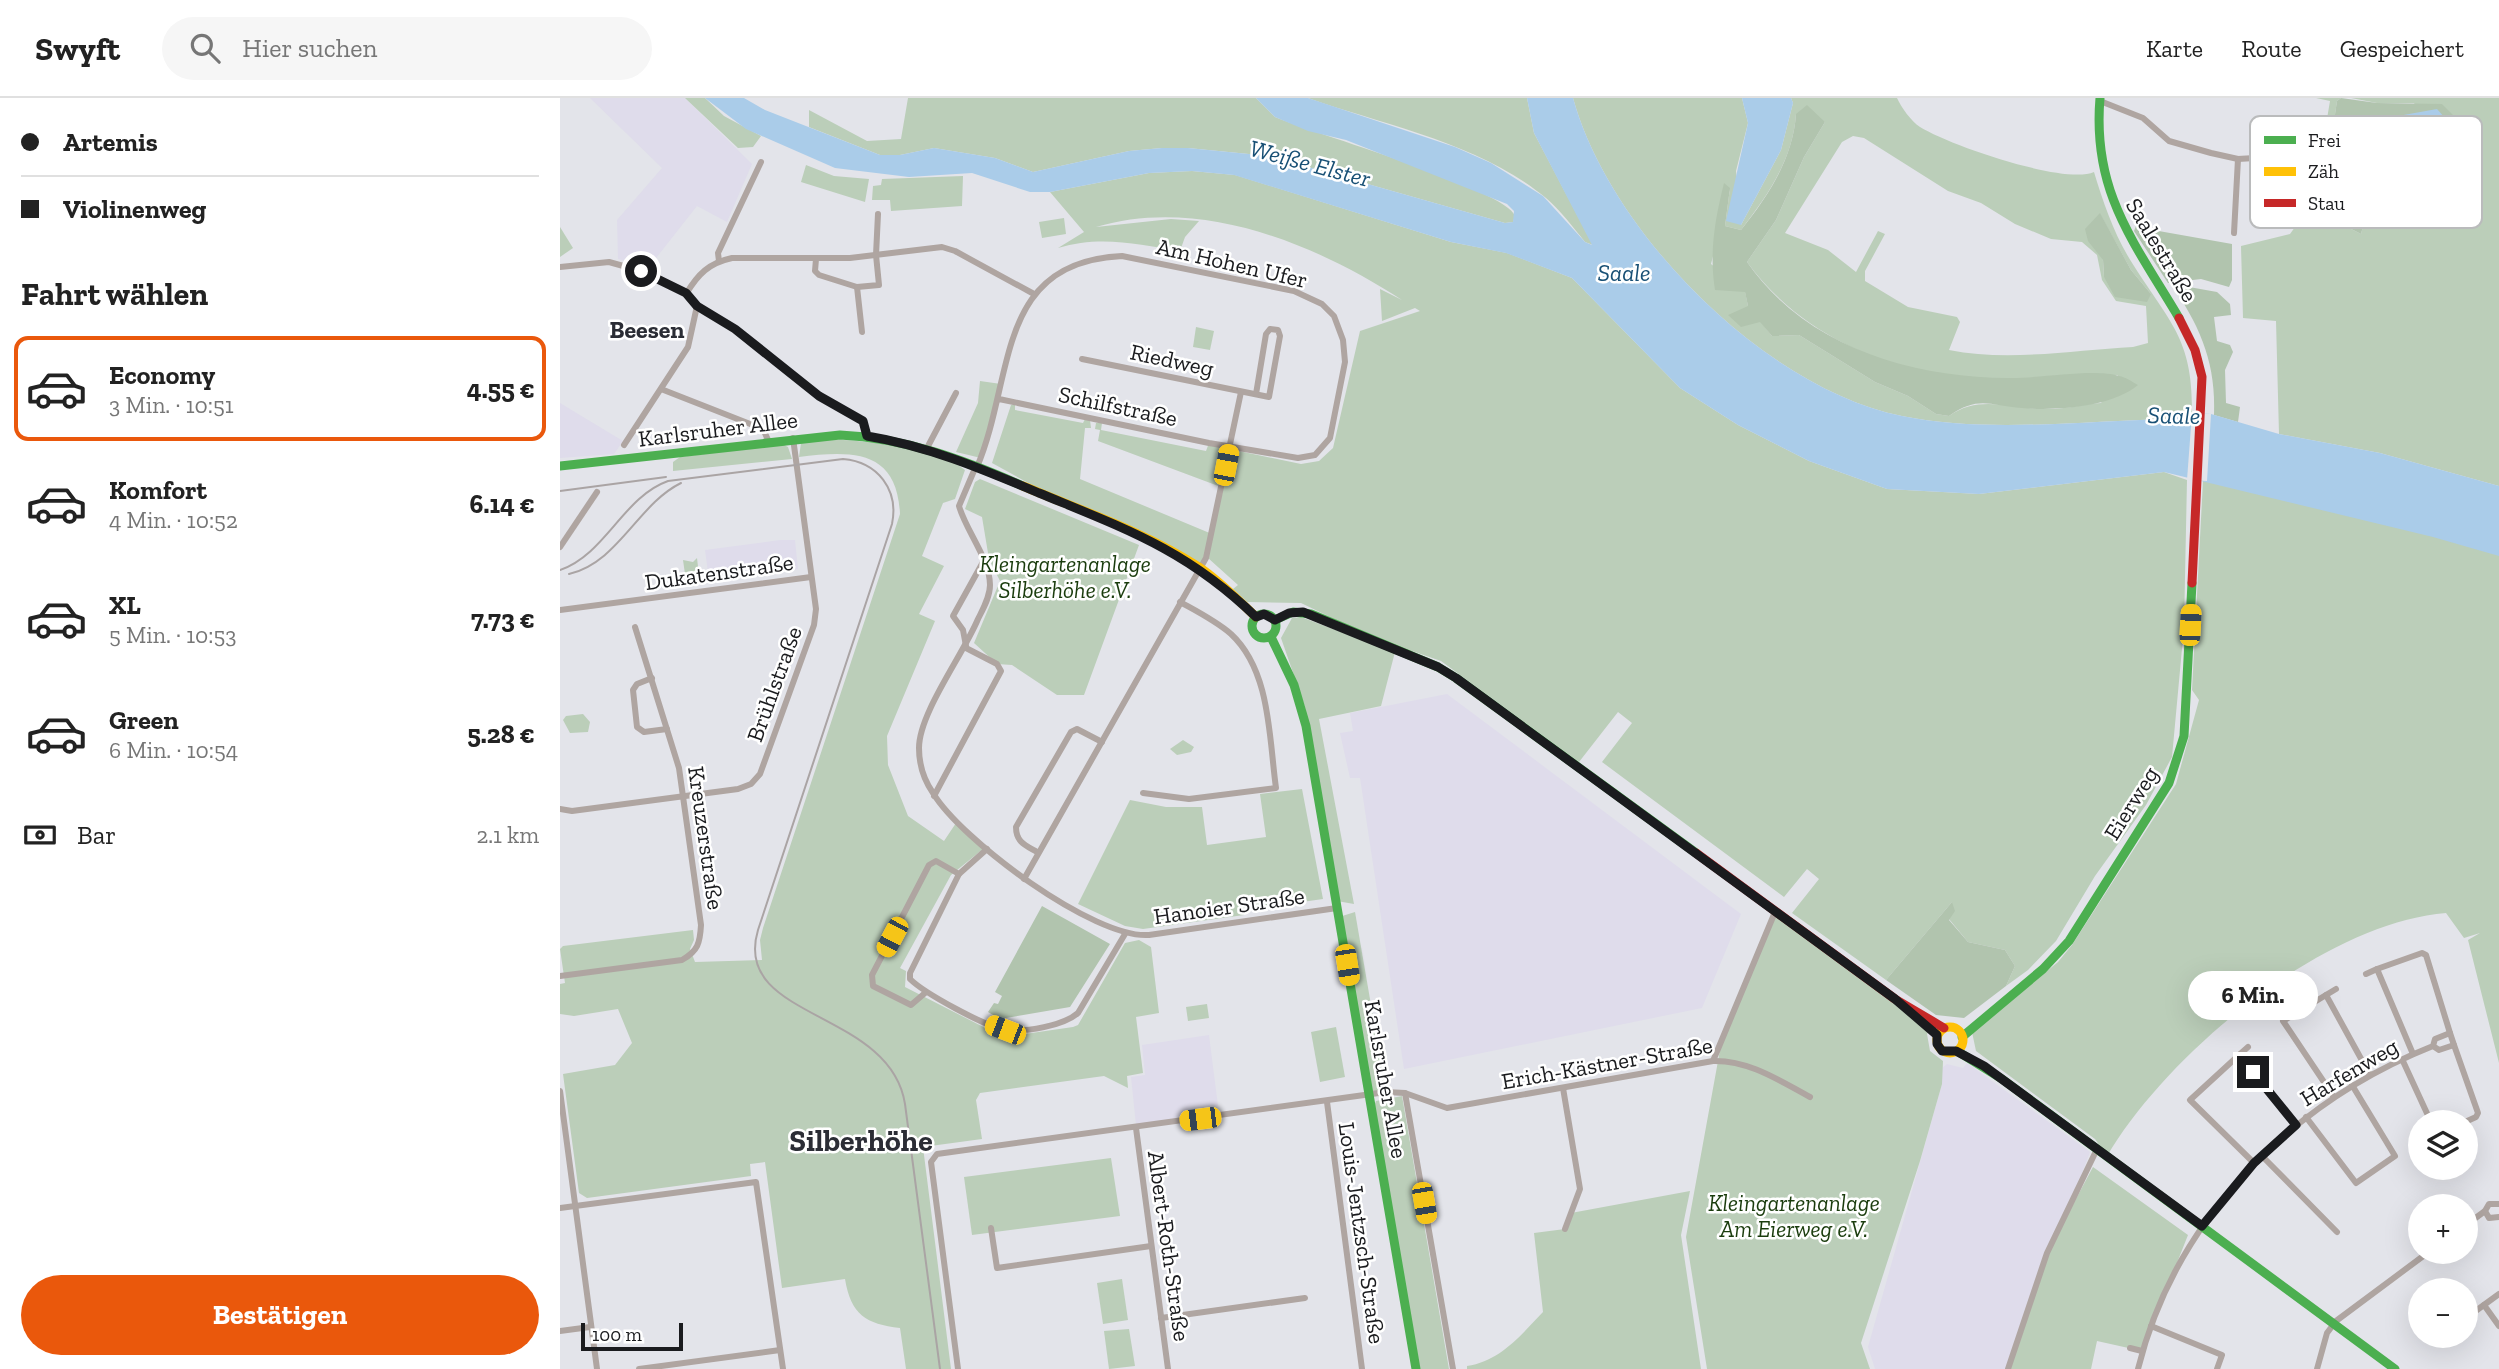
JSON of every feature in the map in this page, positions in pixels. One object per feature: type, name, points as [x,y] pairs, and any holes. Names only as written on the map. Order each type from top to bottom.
[{"type":"street","name":"Saalestraße","points":[[2198,495],[2203,400],[2200,360],[2194,344],[2135,252],[2114,210],[2099,154],[2100,99],[2143,118],[2169,141],[2238,159],[2250,158]]},
{"type":"street","points":[[2234,233],[2238,159]]},
{"type":"street","points":[[719,261],[718,253],[761,162]]},
{"type":"street","points":[[816,260],[815,271],[819,275],[858,287],[879,285],[876,256],[878,214]]},
{"type":"street","points":[[686,293],[699,273],[719,261],[749,256],[816,260],[876,256],[942,247],[955,251],[1034,294]]},
{"type":"street","name":"Am Hohen Ufer","points":[[977,466],[999,399],[1015,326],[1034,294],[1047,279],[1070,265],[1096,257],[1122,257],[1306,295],[1334,316],[1344,350],[1343,379],[1330,438],[1323,448],[1315,455],[1298,458],[1229,445]]},
{"type":"street","points":[[560,267],[609,262],[652,274],[686,293],[697,306],[735,329],[819,396],[863,421],[867,436]]},
{"type":"street","points":[[858,287],[862,332]]},
{"type":"street","points":[[624,445],[688,347],[697,306]]},
{"type":"street","points":[[1270,329],[1278,330],[1280,336],[1269,397],[1255,394],[1266,334],[1270,329]]},
{"type":"street","name":"Riedweg","points":[[1082,359],[1255,394]]},
{"type":"street","points":[[661,389],[763,429],[769,442]]},
{"type":"street","points":[[1024,879],[1200,568],[1219,503],[1241,392]]},
{"type":"street","points":[[927,448],[956,393]]},
{"type":"street","name":"Schilfstraße","points":[[999,399],[1229,445]]},
{"type":"street","name":"Karlsruher Allee","points":[[560,466],[601,464],[793,438],[867,436],[927,448],[1117,525],[1200,568],[1256,617]]},
{"type":"street","name":"Brühlstraße","points":[[560,809],[572,810],[738,789],[751,784],[760,774],[814,625],[816,609],[793,438]]},
{"type":"street","name":"Hanoier Straße","points":[[977,466],[959,506],[984,562],[990,583],[987,599],[966,648],[924,720],[920,738],[921,765],[934,796],[987,849],[1024,879],[1125,934],[1149,935],[1337,908]]},
{"type":"street","points":[[560,547],[597,492]]},
{"type":"street","name":"Eierweg","points":[[1956,1028],[2000,1002],[2043,969],[2069,941],[2159,800],[2176,766],[2184,736],[2198,495]]},
{"type":"street","points":[[934,796],[1001,671],[997,664],[966,648],[963,630],[953,615],[984,562]]},
{"type":"street","name":"Dukatenstraße","points":[[560,610],[811,577]]},
{"type":"street","points":[[1143,793],[1189,799],[1276,788],[1263,696],[1250,659],[1232,635],[1211,619],[1180,602]]},
{"type":"street","points":[[1275,620],[1293,612],[1311,614],[1438,667],[1895,999],[1941,1031],[1956,1028],[1960,1044],[1984,1066],[2395,1369]]},
{"type":"street","points":[[1264,614],[1275,620],[1276,627],[1271,637],[1263,638],[1253,632],[1252,624],[1256,617],[1264,614]]},
{"type":"street","name":"Kreuzerstraße","points":[[560,976],[682,960],[695,953],[701,925],[680,768],[635,627]]},
{"type":"street","name":"Karlsruher Allee","points":[[1271,637],[1301,704],[1416,1369]]},
{"type":"street","points":[[652,678],[637,684],[633,690],[637,727],[644,732],[667,729]]},
{"type":"street","points":[[1037,852],[1021,843],[1016,836],[1016,827],[1071,732],[1077,729],[1102,742]]},
{"type":"street","points":[[959,874],[944,863],[936,861],[929,865],[872,975],[873,986],[906,1004],[915,1003],[925,993],[910,979],[910,973],[959,874],[987,849]]},
{"type":"street","points":[[1713,1061],[1774,912]]},
{"type":"street","name":"Hanoier Straße","points":[[925,993],[1005,1030],[1068,1021],[1078,1013],[1125,934]]},
{"type":"street","points":[[2366,974],[2422,953],[2426,955],[2476,1110]]},
{"type":"street","points":[[2377,969],[2413,1054]]},
{"type":"street","points":[[2275,1027],[2336,989]]},
{"type":"street","points":[[2326,995],[2370,1075]]},
{"type":"street","name":"Eierweg","points":[[1960,1044],[2000,1002]]},
{"type":"street","points":[[2283,1021],[2334,1097]]},
{"type":"street","points":[[1941,1031],[1937,1044],[1942,1051],[1960,1044]]},
{"type":"street","name":"Harfenweg","points":[[2433,1046],[2435,1039],[2451,1032]]},
{"type":"street","name":"Harfenweg","points":[[2433,1046],[2439,1051],[2454,1045]]},
{"type":"street","name":"Harfenweg","points":[[2137,1369],[2172,1273],[2202,1226],[2254,1163],[2306,1117],[2352,1085],[2433,1046]]},
{"type":"street","points":[[2248,1047],[2190,1100],[2254,1163]]},
{"type":"street","points":[[2239,1055],[2296,1125]]},
{"type":"street","points":[[2402,1059],[2425,1110]]},
{"type":"street","name":"Erich-Kästner-Straße","points":[[958,1369],[932,1157],[1386,1093],[1405,1093],[1447,1108],[1713,1061],[1728,1060],[1753,1068],[1810,1097]]},
{"type":"street","points":[[2306,1117],[2356,1183],[2395,1156],[2352,1085]]},
{"type":"street","points":[[1563,1088],[1580,1189],[1565,1229]]},
{"type":"street","points":[[560,1091],[597,1369]]},
{"type":"street","points":[[1405,1093],[1453,1369]]},
{"type":"street","name":"Louis-Jentzsch-Straße","points":[[1327,1102],[1362,1369]]},
{"type":"street","name":"Albert-Roth-Straße","points":[[1136,1128],[1168,1369]]},
{"type":"street","points":[[2008,1369],[2047,1253],[2097,1149]]},
{"type":"street","points":[[2262,1156],[2337,1232]]},
{"type":"street","points":[[560,1208],[757,1182],[783,1369]]},
{"type":"street","points":[[2478,1216],[2491,1203],[2499,1204]]},
{"type":"street","points":[[2485,1211],[2489,1218],[2499,1217]]},
{"type":"street","points":[[991,1228],[997,1268],[1151,1246]]},
{"type":"street","points":[[2317,1369],[2327,1333],[2334,1324],[2413,1264]]},
{"type":"street","points":[[2478,1309],[2499,1294]]},
{"type":"street","points":[[1161,1318],[1304,1298]]},
{"type":"street","points":[[2484,1305],[2499,1326]]},
{"type":"street","points":[[2151,1326],[2222,1355],[2217,1369]]},
{"type":"street","points":[[560,1331],[590,1327]]},
{"type":"street","points":[[2130,1348],[2142,1351]]},
{"type":"street","points":[[639,1369],[780,1350]]},
{"type":"shaded area","points":[[590,98],[685,98],[752,164],[727,222],[697,206],[649,267],[618,259],[617,220],[662,168]]},
{"type":"shaded area","points":[[560,403],[623,441],[614,454],[560,458]]},
{"type":"shaded area","points":[[795,540],[798,569],[709,580],[705,550]]},
{"type":"shaded area","points":[[1447,694],[1741,914],[1702,1008],[1404,1069],[1360,778],[1350,778],[1340,733],[1353,731],[1350,713]]},
{"type":"shaded area","points":[[1209,1035],[1218,1106],[1204,1107],[1205,1115],[1136,1125],[1131,1077],[1145,1075],[1142,1045]]},
{"type":"shaded area","points":[[1967,1063],[2090,1152],[2008,1369],[1875,1369],[1868,1347],[1942,1084],[1941,1069],[1947,1064],[1963,1068]]},
{"type":"green space","points":[[685,98],[705,98],[724,116],[761,136],[753,147],[738,148]]},
{"type":"green space","points":[[908,98],[1256,98],[1275,117],[1445,177],[1504,205],[1515,216],[1513,222],[1505,223],[1269,156],[1162,148],[1129,151],[1033,172],[995,158],[934,148],[900,155],[880,155],[809,127],[809,110],[867,141],[901,139]]},
{"type":"green space","points":[[1308,98],[1527,98],[1534,133],[1593,245],[1585,242],[1546,198],[1492,163],[1432,138]]},
{"type":"green space","points":[[1573,98],[1742,98],[1748,123],[1736,171],[1741,225],[1781,150],[1793,103],[1791,98],[1897,98],[1907,114],[1920,127],[1980,153],[2058,173],[2079,175],[2094,172],[2121,244],[2169,319],[2184,350],[2189,367],[2192,413],[2167,419],[2034,425],[1966,424],[1902,416],[1850,400],[1798,373],[1747,338],[1700,297],[1657,250],[1621,200],[1592,149]],"holes":[[[1796,114],[1825,122],[1804,157],[1776,220],[1747,262],[1783,302],[1803,319],[1849,346],[1925,372],[1996,379],[2118,375],[2101,403],[2052,409],[1984,404],[1961,409],[1949,416],[1936,414],[1908,396],[1875,382],[1799,335],[1772,336],[1748,306],[1745,291],[1711,264],[1730,188],[1725,226],[1741,230],[1778,176],[1794,130]],[[1853,136],[1864,138],[1948,191],[1981,203],[2015,224],[2051,239],[2082,242],[2097,255],[2102,280],[2116,301],[2146,306],[2148,343],[2133,347],[2018,355],[1949,350],[1960,322],[1957,317],[1908,307],[1865,281],[1865,271],[1885,234],[1878,231],[1856,272],[1828,250],[1785,233],[1842,142]],[[2100,214],[2131,270],[2151,294],[2104,277]]]},
{"type":"green space","points":[[2316,98],[2341,98],[2337,101],[2335,116],[2327,116],[2330,101]]},
{"type":"green space","points":[[2341,98],[2377,103],[2442,104],[2454,116],[2360,115],[2335,116],[2337,101]]},
{"type":"green space","points":[[2351,98],[2499,98],[2499,486],[2380,453],[2279,434],[2276,321],[2243,318],[2241,246],[2290,234],[2294,228],[2349,228],[2361,234],[2362,228],[2482,228],[2482,116],[2422,116],[2414,103],[2377,103]]},
{"type":"green space","points":[[1807,105],[1825,122],[1804,157],[1776,220],[1747,262],[1771,291],[1798,315],[1829,335],[1862,351],[1897,363],[1934,371],[2008,378],[2095,373],[2124,377],[2138,385],[2114,398],[2083,406],[2035,409],[1985,403],[1969,406],[1949,416],[1936,414],[1908,396],[1875,382],[1799,335],[1772,336],[1760,322],[1741,327],[1728,315],[1748,306],[1745,292],[1715,290],[1713,276],[1714,236],[1724,183],[1730,188],[1725,226],[1741,230],[1778,176],[1790,146],[1796,114]]},
{"type":"green space","points":[[806,165],[834,176],[869,179],[865,202],[801,182]]},
{"type":"green space","points":[[1192,171],[1235,175],[1451,242],[1507,253],[1572,278],[1680,388],[1738,425],[1809,461],[1887,489],[1979,494],[2164,472],[2187,480],[2184,627],[2172,757],[2146,805],[2095,876],[2056,941],[2028,970],[2006,986],[2015,966],[2005,950],[1968,942],[1949,919],[1952,902],[1886,980],[1792,913],[1819,879],[1807,869],[1784,897],[1602,762],[1632,723],[1618,712],[1579,762],[1441,661],[1412,651],[1405,653],[1301,603],[1247,602],[1233,589],[1238,585],[1208,558],[1200,568],[1068,505],[992,463],[1011,405],[1015,405],[1015,410],[1083,423],[1085,419],[1090,420],[1091,428],[1085,428],[1080,479],[1212,534],[1221,487],[1098,441],[1100,430],[1095,429],[1096,423],[1102,423],[1101,430],[1206,451],[1209,443],[1218,444],[1224,452],[1222,479],[1229,449],[1301,464],[1319,461],[1333,448],[1360,331],[1420,311],[1415,308],[1382,321],[1380,289],[1402,300],[1333,261],[1295,244],[1216,222],[1176,217],[1135,219],[1096,227],[1171,219],[1199,221],[1185,237],[1180,251],[1104,241],[1058,248],[1084,232],[1050,192],[1149,173]]},
{"type":"green space","points":[[963,176],[962,206],[891,211],[890,200],[872,200],[873,186],[881,185],[882,179]]},
{"type":"green space","points":[[2100,213],[2131,270],[2151,294],[2147,302],[2115,297],[2104,277],[2103,260],[2088,241],[2085,229]]},
{"type":"green space","points":[[1064,218],[1066,234],[1042,238],[1039,222]]},
{"type":"green space","points":[[2138,221],[2153,230],[2232,244],[2232,280],[2229,287],[2201,279],[2168,283],[2134,231]]},
{"type":"green space","points":[[560,227],[573,248],[560,257]]},
{"type":"green space","points":[[2349,228],[2362,228],[2361,234]]},
{"type":"green space","points":[[2189,287],[2217,292],[2230,304],[2231,315],[2214,317],[2217,341],[2230,345],[2233,352],[2225,370],[2226,403],[2240,407],[2238,422],[2214,415],[2210,364],[2200,334],[2175,290]]},
{"type":"green space","points":[[1196,327],[1214,331],[1210,350],[1193,347]]},
{"type":"green space","points":[[980,381],[1001,384],[981,458],[956,452],[978,403]]},
{"type":"green space","points":[[824,439],[877,443],[918,450],[953,462],[965,470],[955,499],[943,503],[922,556],[944,566],[919,614],[935,621],[887,736],[888,765],[908,816],[944,841],[956,823],[983,849],[951,875],[900,968],[906,971],[905,987],[1003,1037],[1073,1027],[1078,1025],[1125,943],[1139,940],[1151,947],[1159,1013],[1136,1017],[1143,1073],[1127,1076],[1128,1088],[1104,1076],[980,1093],[976,1100],[982,1139],[923,1147],[951,1369],[906,1369],[900,1328],[878,1324],[862,1316],[851,1301],[845,1279],[782,1288],[765,1162],[750,1164],[751,1176],[587,1198],[579,1193],[563,1074],[615,1065],[632,1043],[618,1009],[574,1016],[560,1014],[560,984],[565,983],[560,949],[563,946],[693,930],[694,940],[690,949],[695,962],[762,960],[760,940],[763,928],[900,514],[897,492],[890,476],[880,465],[868,458],[836,454],[799,457],[801,443]]},
{"type":"green space","points":[[782,444],[788,447],[792,459],[673,471],[673,462],[680,457]]},
{"type":"green space","name":"Kleingartenanlage Silberhöhe e.V.","points":[[980,479],[1139,545],[1084,695],[1057,695],[1012,665],[997,664],[974,643],[1000,581],[989,559],[982,517],[965,509],[975,482]]},
{"type":"green space","points":[[2203,481],[2499,510],[2499,1063],[2468,940],[2480,933],[2464,938],[2446,913],[2399,922],[2350,941],[2301,967],[2253,1000],[2209,1036],[2168,1076],[2134,1116],[2107,1156],[2095,1139],[1976,1051],[1972,1032],[2058,962],[2072,945],[2176,784],[2199,700],[2192,690]]},
{"type":"green space","points":[[697,558],[700,584],[673,588],[686,584],[686,579],[691,578],[690,574],[685,574],[683,560],[693,562]]},
{"type":"green space","points":[[1301,617],[1395,652],[1381,706],[1319,719],[1354,904],[1337,901],[1305,707],[1281,638],[1292,618]]},
{"type":"green space","points":[[583,714],[590,722],[588,732],[570,733],[563,720],[566,716]]},
{"type":"green space","points":[[1183,740],[1194,747],[1191,752],[1177,755],[1170,749]]},
{"type":"green space","points":[[1302,789],[1323,899],[1245,910],[1244,915],[1143,929],[1125,926],[1078,904],[1130,800],[1166,807],[1202,807],[1207,845],[1266,837],[1260,794]]},
{"type":"green space","points":[[1952,902],[1955,911],[1949,920],[1968,942],[2005,950],[2015,966],[2006,986],[1964,1018],[1936,1015],[1886,980]]},
{"type":"green space","points":[[1042,906],[1110,944],[1070,1007],[1000,1019],[988,1012],[994,1003],[998,1004],[1002,996],[995,992]]},
{"type":"green space","points":[[1355,912],[1386,1092],[1368,1093],[1339,917]]},
{"type":"green space","name":"Kleingartenanlage Am Eierweg e.V.","points":[[1775,912],[1895,999],[1931,1029],[1927,1034],[1930,1051],[1943,1061],[1942,1084],[1920,1161],[1861,1343],[1870,1369],[1707,1369],[1686,1237],[1724,1028]]},
{"type":"green space","points":[[1207,1004],[1209,1018],[1188,1021],[1186,1007]]},
{"type":"green space","points":[[1336,1027],[1345,1077],[1320,1082],[1311,1032]]},
{"type":"green space","points":[[1402,1096],[1449,1369],[1420,1369],[1374,1106],[1376,1101]]},
{"type":"green space","points":[[1111,1158],[1120,1216],[972,1235],[964,1177]]},
{"type":"green space","points":[[2093,1167],[2188,1235],[2142,1351],[2097,1341],[2091,1369],[2008,1369],[2047,1253]]},
{"type":"green space","points":[[1690,1191],[1681,1235],[1701,1369],[1467,1369],[1467,1366],[1490,1359],[1509,1346],[1543,1312],[1534,1233],[1565,1229],[1571,1213]]},
{"type":"green space","points":[[1122,1279],[1128,1320],[1103,1324],[1097,1283]]},
{"type":"green space","points":[[1129,1329],[1135,1366],[1109,1369],[1104,1331]]},
{"type":"water","name":"Saale","points":[[705,98],[744,98],[765,110],[880,155],[900,155],[934,148],[995,158],[1033,172],[1129,151],[1162,148],[1269,156],[1505,223],[1513,222],[1514,211],[1507,204],[1346,140],[1308,131],[1275,117],[1256,98],[1308,98],[1455,147],[1491,163],[1543,196],[1585,242],[1592,245],[1534,133],[1527,98],[1573,98],[1592,149],[1621,200],[1657,250],[1700,297],[1747,338],[1798,373],[1850,400],[1902,416],[1966,424],[2167,419],[2192,413],[2211,414],[2279,434],[2380,453],[2499,486],[2499,556],[2433,537],[2164,472],[1979,494],[1887,489],[1809,461],[1738,425],[1680,388],[1572,278],[1506,253],[1451,242],[1234,175],[1192,171],[1149,173],[1050,192],[1030,192],[972,173],[909,177],[835,168],[746,129]]},
{"type":"water","points":[[1742,98],[1791,98],[1793,103],[1781,150],[1741,225],[1726,221],[1748,123]]},
{"type":"water","points":[[2437,109],[2443,116],[2398,116]]},
{"type":"pier","points":[[2192,413],[2211,414],[2207,481],[2187,480]]},
{"type":"tram line","points":[[560,570],[590,552],[639,499],[668,481],[843,459],[855,461],[876,472],[889,489],[892,524],[758,930],[756,959],[767,982],[789,1000],[872,1049],[893,1073],[905,1104],[940,1369]]},
{"type":"tram line","points":[[560,491],[666,477]]},
{"type":"tram line","points":[[569,574],[586,568],[601,558],[652,505],[681,483]]},
{"type":"traffic: fast","points":[[2100,98],[2099,131],[2110,189],[2132,240],[2179,318]]},
{"type":"traffic: fast","points":[[560,466],[840,435],[888,441],[934,452],[1023,486]]},
{"type":"traffic: fast","points":[[1962,1037],[2043,969],[2069,941],[2169,783],[2184,736],[2192,583]]},
{"type":"traffic: fast","points":[[1275,620],[1293,612],[1311,614],[1438,667],[1696,853]]},
{"type":"traffic: fast","points":[[1264,614],[1273,617],[1276,626],[1273,635],[1264,638],[1255,635],[1252,626],[1255,617],[1264,614]]},
{"type":"traffic: fast","points":[[1271,637],[1294,685],[1306,726],[1416,1369]]},
{"type":"traffic: fast","points":[[1957,1051],[2002,1079],[2395,1369]]},
{"type":"traffic: slow","points":[[1023,486],[1113,523],[1178,554],[1214,578],[1256,617]]},
{"type":"traffic: slow","points":[[1950,1027],[1959,1031],[1963,1040],[1959,1049],[1950,1053],[1941,1049],[1937,1040],[1941,1031],[1950,1027]]},
{"type":"traffic: jam","points":[[2179,318],[2195,350],[2202,377],[2192,583]]},
{"type":"traffic: jam","points":[[1696,853],[1895,999],[1944,1028]]},
{"type":"district","name":"Beesen","points":[[647,329]]},
{"type":"district","name":"Silberhöhe","points":[[861,1141]]},
{"type":"route","points":[[641,271],[652,274],[686,293],[697,306],[735,329],[819,396],[863,421],[867,436],[926,447],[1138,534],[1200,568],[1256,617],[1264,614],[1275,620],[1289,613],[1303,612],[1438,667],[1456,678],[1586,776],[1895,999],[1937,1035],[1937,1044],[1942,1051],[1956,1051],[1984,1066],[2202,1226],[2254,1163],[2296,1125],[2253,1072]]},
{"type":"water label","name":"Weiße Elster","points":[[1310,163]]}]
